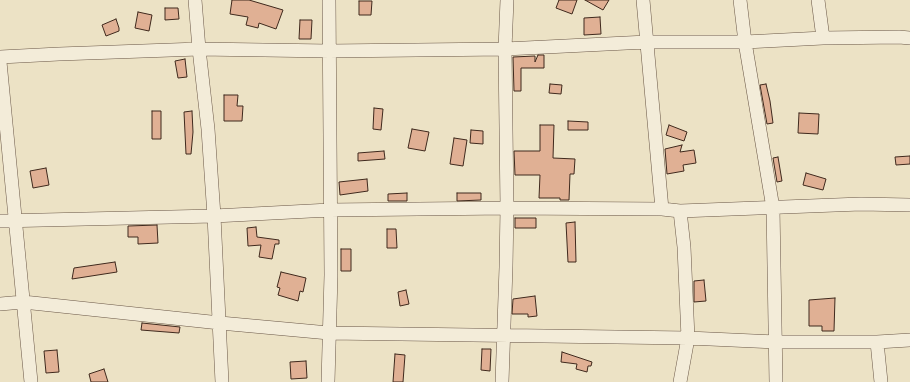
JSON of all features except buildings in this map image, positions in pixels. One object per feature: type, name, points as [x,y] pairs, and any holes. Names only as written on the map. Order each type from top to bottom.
[{"type":"street","points":[[195,0],[208,128],[220,323],[222,382]]},
{"type":"street","points":[[328,382],[331,289],[329,0]]},
{"type":"street","points":[[502,382],[507,208],[505,49],[507,0]]},
{"type":"street","points":[[644,0],[662,209]]},
{"type":"street","points":[[740,0],[745,42],[773,208],[776,382]]},
{"type":"street","points":[[818,0],[823,38]]},
{"type":"street","points":[[0,57],[67,53],[199,49],[329,51],[505,49],[647,42],[745,42],[823,38],[910,38]]},
{"type":"street","points":[[0,62],[31,382]]},
{"type":"street","points":[[0,221],[214,216],[330,210],[507,208],[662,209],[680,211],[862,204],[910,205]]},
{"type":"street","points":[[680,211],[684,247],[688,338],[680,382]]},
{"type":"street","points":[[0,304],[23,302],[329,333],[688,338],[776,342],[877,342],[910,340]]},
{"type":"street","points":[[877,342],[881,382]]}]
